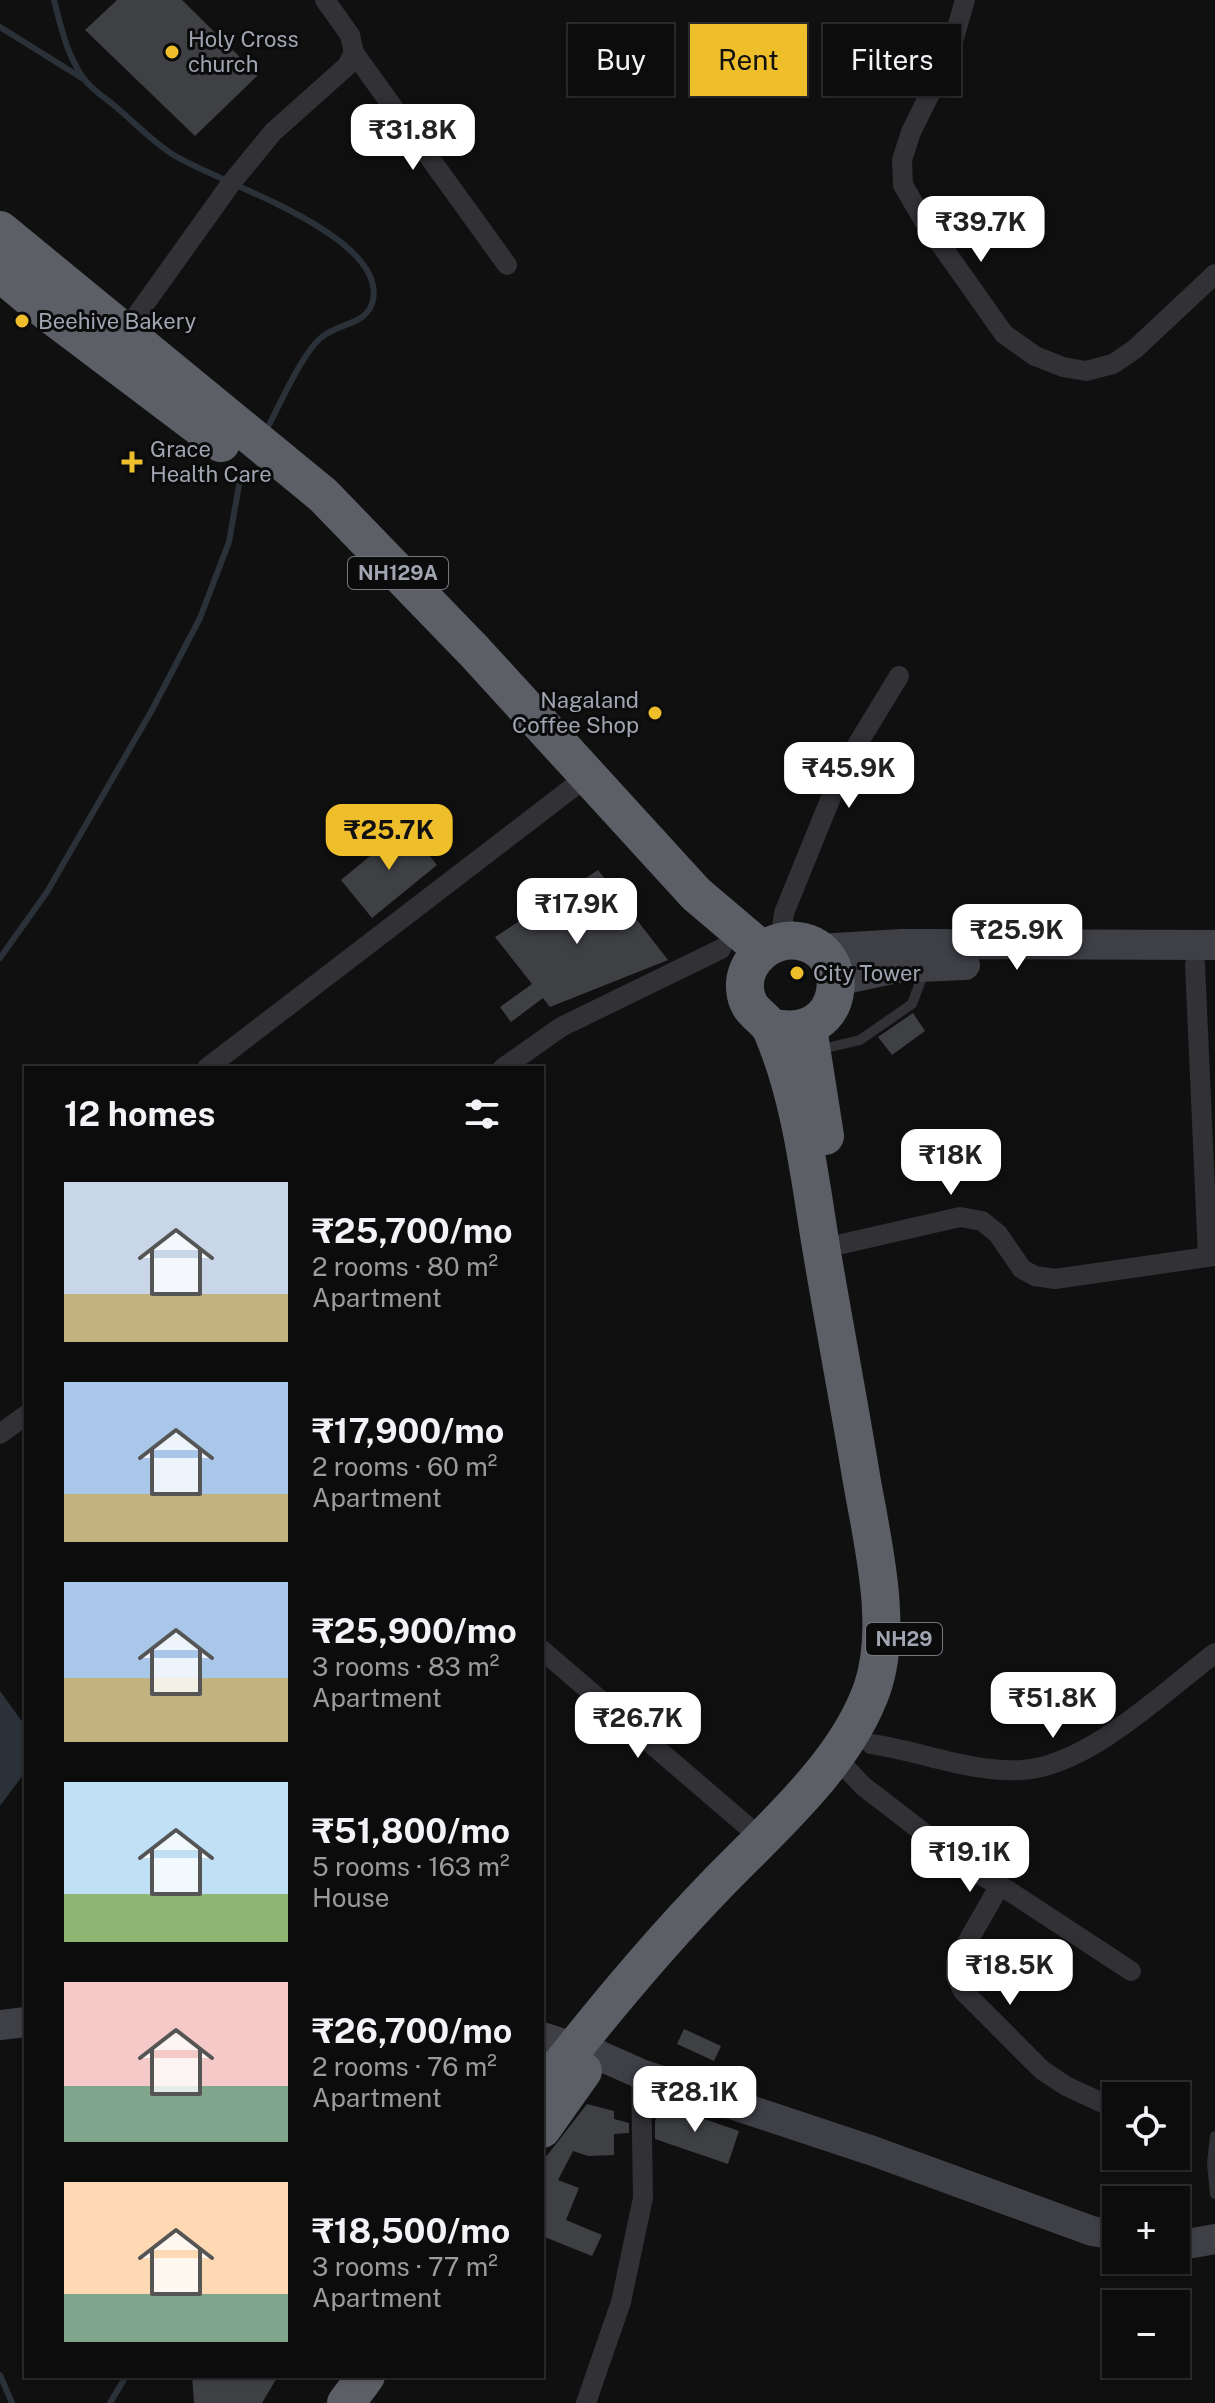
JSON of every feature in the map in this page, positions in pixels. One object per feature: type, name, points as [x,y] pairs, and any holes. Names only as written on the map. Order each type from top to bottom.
[{"type":"highway","name":"NH129A","points":[[3,250],[124,333],[323,495],[474,651],[753,953]]},
{"type":"highway","name":"NH129A","points":[[3,250],[50,314],[279,486],[321,524],[576,785],[753,953]]},
{"type":"highway","points":[[753,953],[800,941],[818,949],[833,969],[836,981],[834,1000],[810,1040],[770,1027]]},
{"type":"highway","name":"NH29","points":[[544,2086],[571,2046],[835,1757],[860,1718],[873,1686],[880,1655],[876,1569],[807,1159],[791,1090],[770,1027],[757,1017],[748,1003],[745,988],[753,953]]},
{"type":"highway","name":"NH29","points":[[544,2123],[571,2046],[669,1965],[859,1757],[889,1707],[901,1672],[904,1616],[886,1488],[842,1244],[810,1040]]},
{"type":"highway","points":[[322,2403],[340,2378]]},
{"type":"highway","points":[[346,2403],[365,2378]]},
{"type":"main road","points":[[818,949],[902,944],[1208,958]]},
{"type":"main road","points":[[836,981],[869,972],[926,965],[1208,958]]},
{"type":"main road","points":[[0,2025],[24,2022]]},
{"type":"main road","points":[[571,2046],[641,2074],[873,2151],[1102,2233]]},
{"type":"main road","points":[[1190,2243],[1215,2239]]},
{"type":"street","points":[[325,0],[350,35],[354,53],[507,265]]},
{"type":"street","points":[[965,0],[949,55],[906,146],[902,160],[903,185],[924,221],[1004,334],[1035,356],[1063,367],[1086,371],[1113,364],[1135,349],[1215,274]]},
{"type":"street","points":[[124,333],[232,182],[273,132],[347,66],[354,53]]},
{"type":"street","points":[[506,1066],[561,1027],[753,953],[784,913],[843,768],[899,676]]},
{"type":"street","points":[[210,1066],[576,785]]},
{"type":"street","points":[[842,1244],[960,1217],[982,1221],[998,1234],[1022,1269],[1035,1276],[1055,1279],[1211,1257],[1208,958]]},
{"type":"street","points":[[0,1434],[24,1416]]},
{"type":"street","points":[[544,1652],[762,1839]]},
{"type":"street","points":[[1131,1971],[950,1854],[863,1786],[859,1757],[1020,1771],[1049,1767],[1097,1744],[1215,1653]]},
{"type":"street","points":[[1000,1885],[956,1962],[956,1976],[963,1991],[1042,2070],[1066,2086],[1102,2103]]},
{"type":"street","points":[[586,2403],[621,2302],[643,2198],[641,2074]]},
{"type":"lane","points":[[810,1040],[860,1040],[912,1004],[926,965]]},
{"type":"lane","points":[[1215,2136],[1212,2163],[1215,2194]]},
{"type":"shaded area","points":[[0,1691],[24,1724],[24,1774],[0,1806]]},
{"type":"building","name":"Holy Cross church","points":[[117,0],[182,0],[258,75],[195,136],[85,30]]},
{"type":"building","points":[[406,826],[437,865],[372,918],[341,880]]},
{"type":"building","points":[[598,870],[668,960],[550,1007],[543,998],[511,1022],[500,1007],[532,984],[495,937]]},
{"type":"building","points":[[913,1013],[925,1031],[892,1055],[878,1037]]},
{"type":"building","points":[[684,2029],[721,2046],[714,2061],[677,2044]]},
{"type":"building","points":[[587,2104],[614,2111],[614,2119],[629,2123],[629,2133],[614,2134],[614,2155],[588,2156],[573,2151],[558,2180],[579,2188],[566,2220],[602,2235],[592,2256],[544,2237],[544,2159]]},
{"type":"building","points":[[661,2104],[739,2131],[728,2164],[655,2139],[655,2121]]},
{"type":"building","points":[[192,2378],[277,2378],[262,2403],[194,2403]]},
{"type":"waterway","points":[[54,0],[73,60],[95,90],[172,154],[294,212],[326,232],[353,253],[370,276],[373,300],[370,308],[359,319],[329,332],[315,344],[269,425]]},
{"type":"waterway","points":[[0,27],[85,80]]},
{"type":"waterway","points":[[0,958],[47,892],[152,710],[200,618],[229,542],[241,474]]},
{"type":"waterway","points":[[0,2375],[12,2403]]},
{"type":"waterway","points":[[110,2403],[125,2378]]},
{"type":"place","name":"Holy Cross church","points":[[172,52]]},
{"type":"place","name":"Beehive Bakery","points":[[22,321]]},
{"type":"place","name":"Grace Health Care","points":[[132,462]]},
{"type":"place","name":"Nagaland Coffee Shop","points":[[655,713]]},
{"type":"place","name":"City Tower","points":[[797,973]]}]
